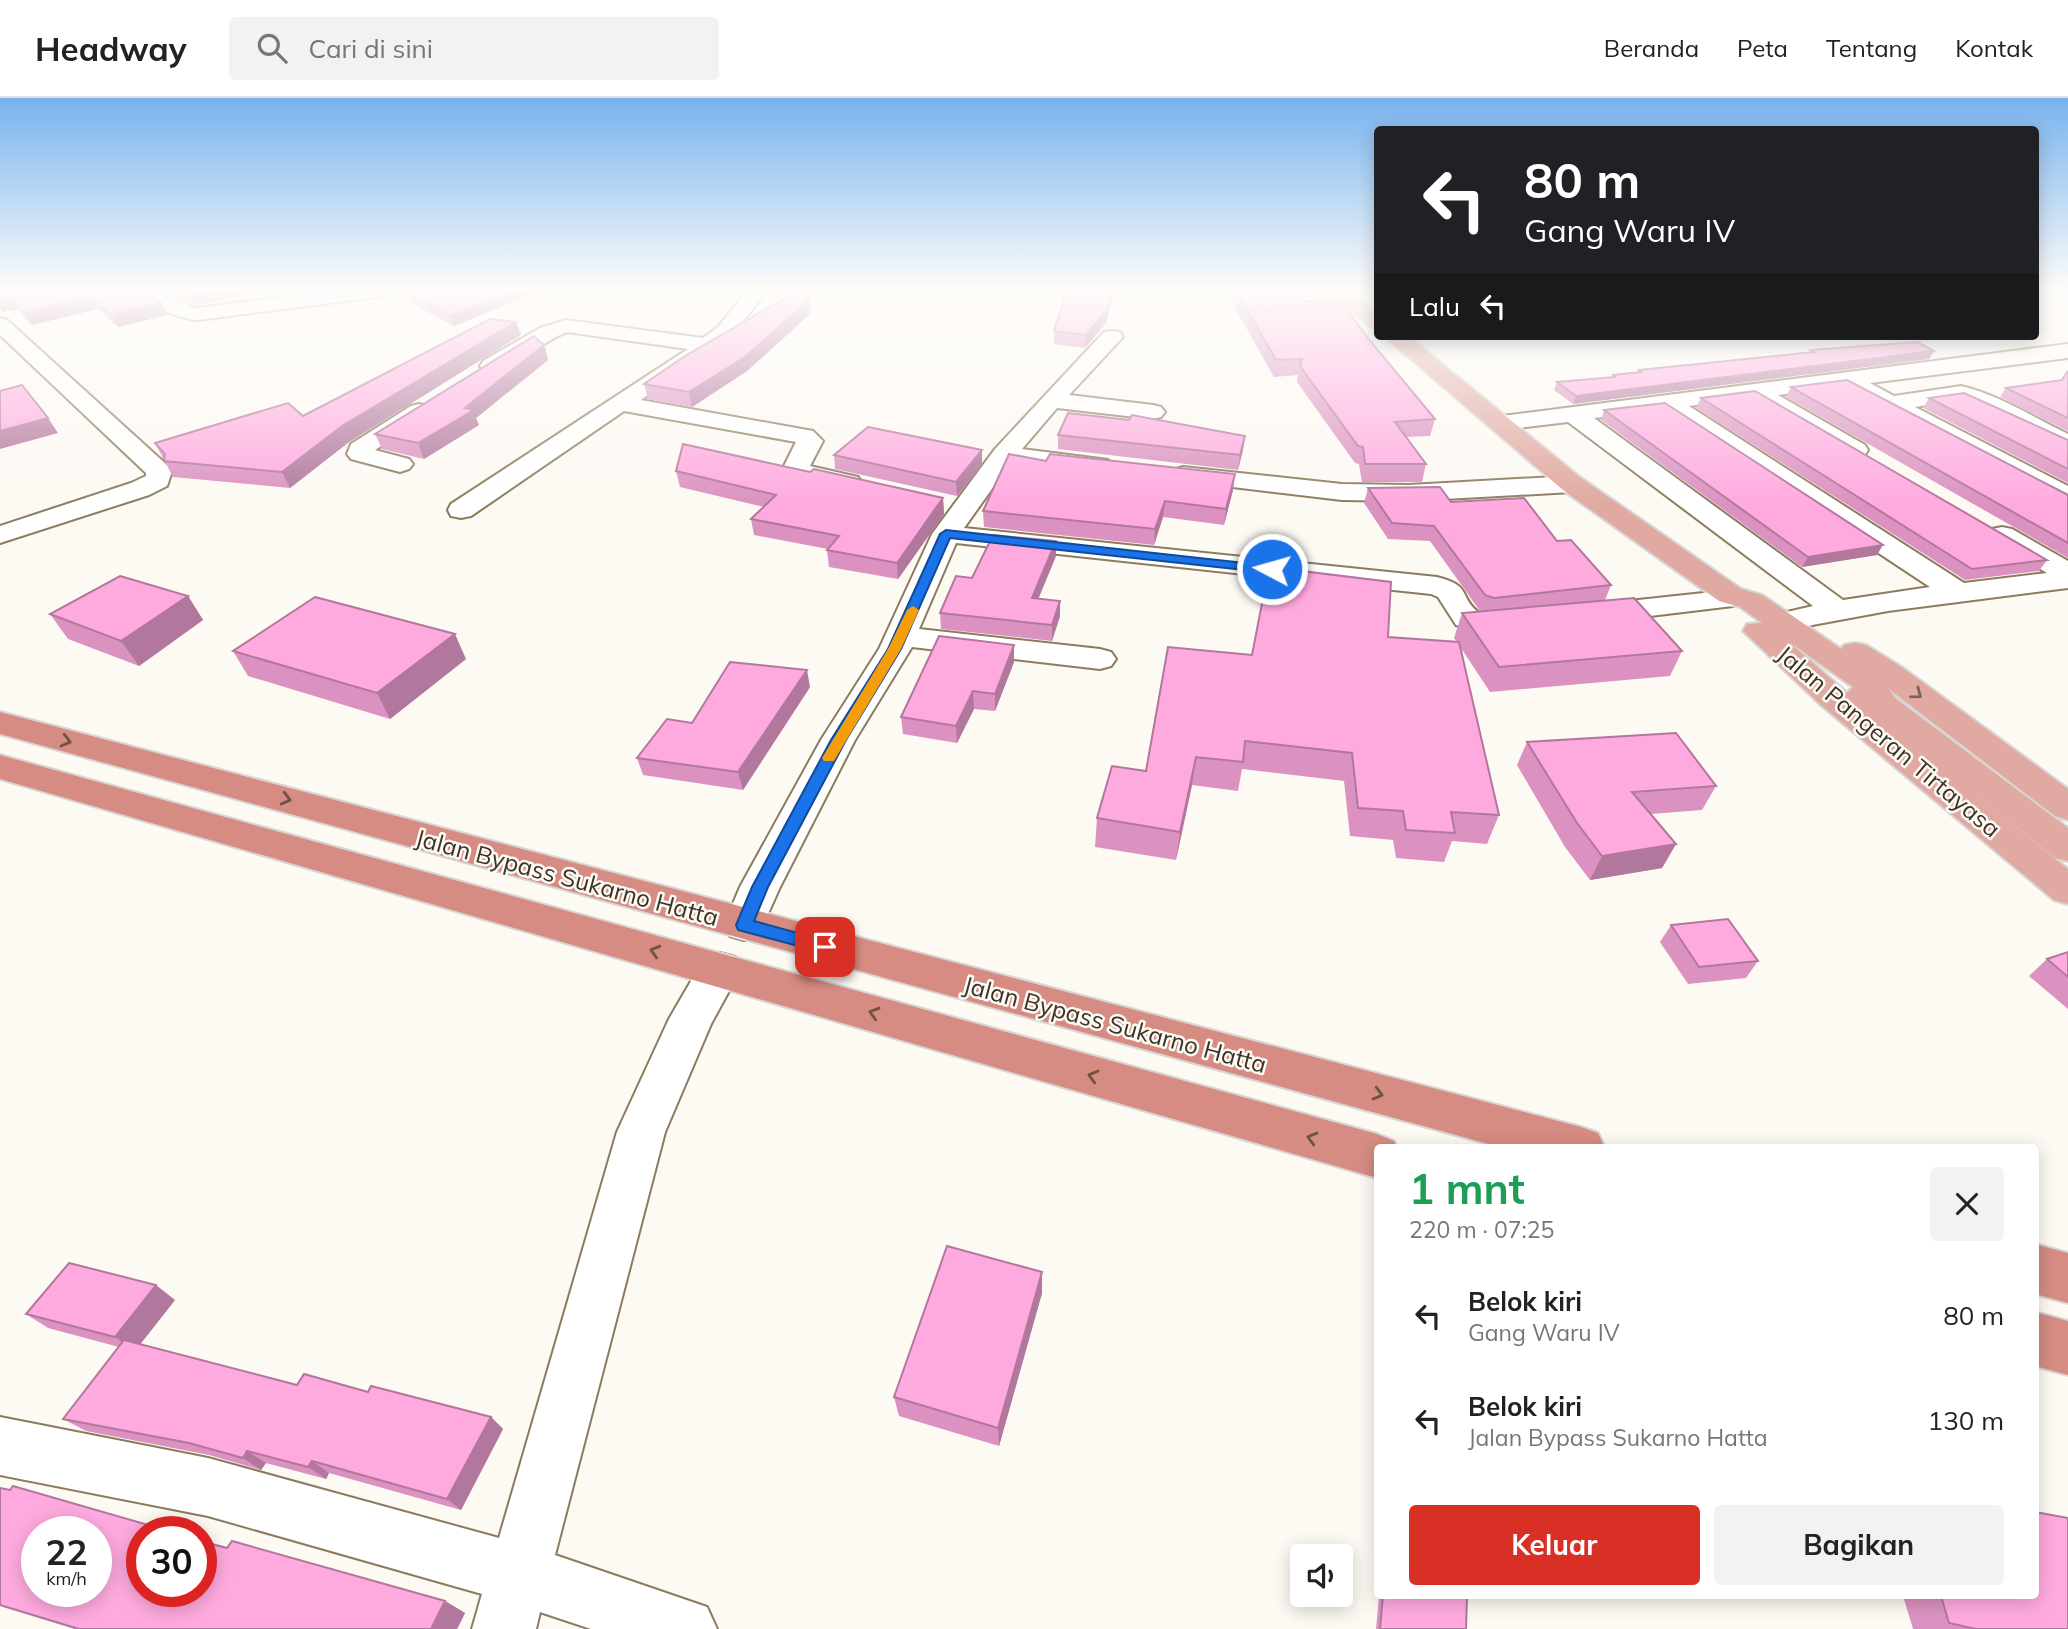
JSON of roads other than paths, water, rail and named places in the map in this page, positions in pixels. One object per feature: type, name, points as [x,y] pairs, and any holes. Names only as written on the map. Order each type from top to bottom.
[{"type":"highway","name":"Jalan Bypass Sukarno Hatta","points":[[8,733],[1566,1144]]},
{"type":"highway","name":"Jalan Bypass Sukarno Hatta","points":[[0,767],[1374,1155]]},
{"type":"highway","points":[[2039,1270],[2068,1278]]},
{"type":"highway","points":[[2039,1340],[2068,1348]]},
{"type":"main road","name":"Jalan Pangeran Tirtayasa","points":[[1428,362],[1572,484],[1845,687],[1884,705],[2068,848]]},
{"type":"main road","name":"Jalan Pangeran Tirtayasa","points":[[1722,593],[1751,601],[1892,675],[2068,807]]},
{"type":"main road","name":"Jalan Pangeran Tirtayasa","points":[[1722,593],[1833,698],[2068,890]]},
{"type":"main road","name":"Jalan Pangeran Tirtayasa","points":[[1789,620],[1870,684],[1884,705]]},
{"type":"street","points":[[0,535],[140,489],[158,480],[159,471],[42,362]]},
{"type":"street","points":[[468,381],[498,362]]},
{"type":"street","points":[[461,510],[683,362]]},
{"type":"street","points":[[744,925],[760,887],[838,740],[901,636],[946,534],[950,505],[1004,454],[1087,362]]},
{"type":"street","points":[[1502,423],[1980,362]]},
{"type":"street","points":[[2004,362],[2035,377]]},
{"type":"street","points":[[1847,380],[2068,497]]},
{"type":"street","points":[[1892,403],[2010,387]]},
{"type":"street","points":[[1755,391],[1876,461]]},
{"type":"street","points":[[1961,393],[1981,400],[2068,444]]},
{"type":"street","points":[[1051,400],[1153,412]]},
{"type":"street","points":[[400,464],[360,454],[360,449],[434,402]]},
{"type":"street","points":[[1666,402],[1958,592]]},
{"type":"street","points":[[622,404],[804,436],[811,441],[797,466],[801,472],[869,487]]},
{"type":"street","points":[[1573,414],[1837,610]]},
{"type":"street","points":[[1004,454],[1129,469]]},
{"type":"street","points":[[1157,472],[1342,492],[1409,493],[1572,484]]},
{"type":"street","points":[[1984,524],[2068,573]]},
{"type":"street","points":[[946,534],[1437,586],[1449,591],[1466,619],[1486,625],[1722,593]]},
{"type":"street","points":[[1789,620],[1958,592],[2068,579]]},
{"type":"street","points":[[901,636],[1100,659]]},
{"type":"street","points":[[511,1602],[641,1132],[691,1019],[720,969]]},
{"type":"street","points":[[0,1446],[208,1488],[511,1602],[685,1629]]}]
